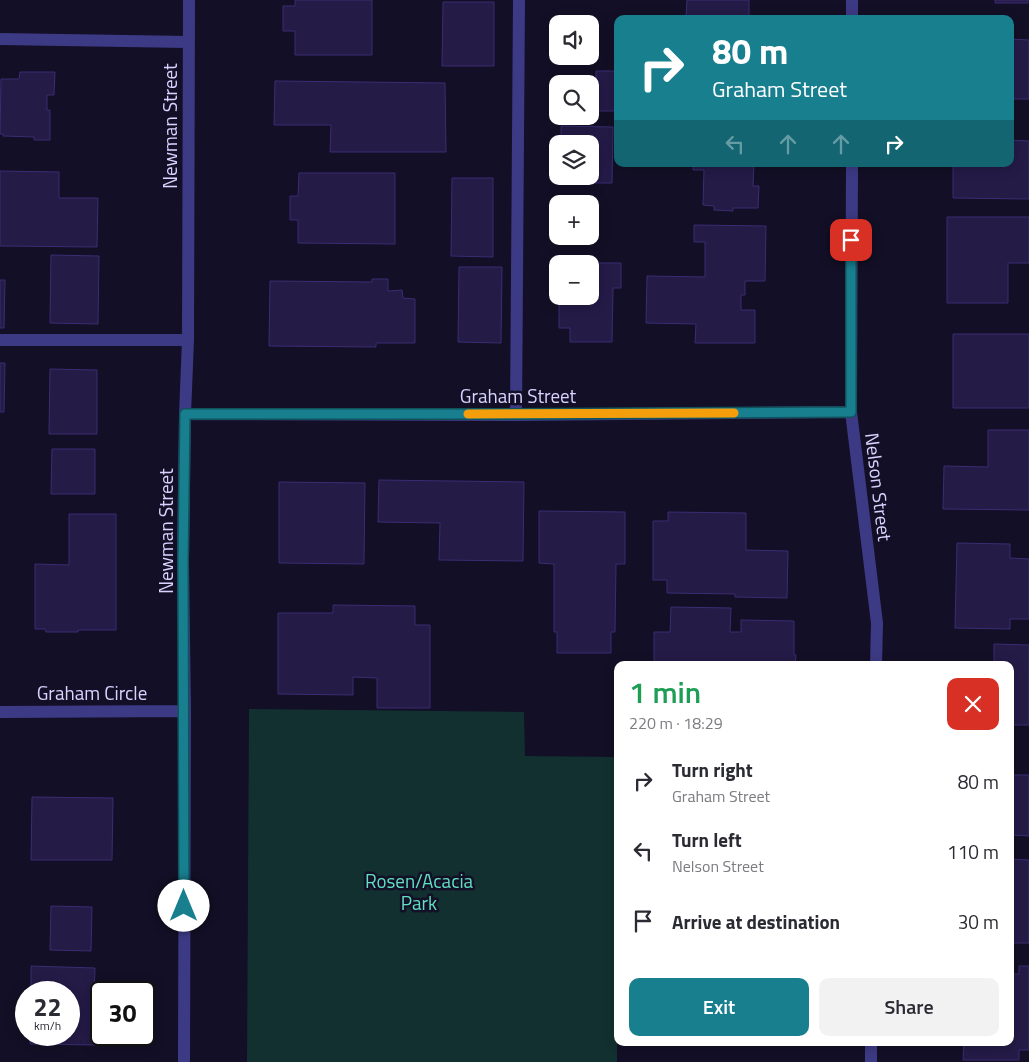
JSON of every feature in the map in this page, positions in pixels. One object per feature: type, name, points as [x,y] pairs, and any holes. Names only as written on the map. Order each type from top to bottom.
[{"type":"street","name":"Newman Street","points":[[184,1062],[185,711],[183,562],[188,340],[189,0]]},
{"type":"street","points":[[516,414],[519,0]]},
{"type":"street","points":[[852,0],[852,15]]},
{"type":"street","points":[[0,39],[188,42]]},
{"type":"street","name":"Nelson Street","points":[[852,167],[851,412],[877,623],[876,661]]},
{"type":"street","points":[[0,340],[188,340]]},
{"type":"street","name":"Graham Street","points":[[185,414],[851,412]]},
{"type":"street","name":"Graham Circle","points":[[0,712],[185,711]]},
{"type":"street","points":[[871,1046],[871,1062]]},
{"type":"green space","name":"Rosen/Acacia Park","points":[[249,709],[524,712],[525,756],[614,757],[614,1046],[617,1046],[617,1062],[247,1062]]},
{"type":"building","points":[[295,0],[372,0],[372,55],[295,55],[295,31],[283,31],[283,6],[295,6]]},
{"type":"building","points":[[687,0],[749,0],[749,15],[686,15]]},
{"type":"building","points":[[995,0],[1028,0],[1028,3],[995,3]]},
{"type":"building","points":[[443,2],[494,2],[494,66],[442,66]]},
{"type":"building","points":[[1014,39],[1029,40],[1029,99],[1014,99]]},
{"type":"building","points":[[596,71],[614,71],[614,111],[599,111],[599,75],[596,75]]},
{"type":"building","points":[[20,72],[55,72],[54,95],[47,95],[47,110],[50,110],[50,140],[34,140],[34,137],[3,136],[3,134],[0,134],[1,79],[19,79]]},
{"type":"building","points":[[275,81],[445,83],[446,152],[330,152],[331,125],[274,125]]},
{"type":"building","points":[[561,126],[613,127],[612,183],[599,183],[599,135],[561,135]]},
{"type":"building","points":[[1014,140],[1029,141],[1029,199],[953,198],[953,167],[1014,167]]},
{"type":"building","points":[[693,167],[754,167],[753,186],[759,186],[758,208],[733,208],[733,211],[714,210],[714,206],[703,205],[704,170],[693,170]]},
{"type":"building","points":[[0,171],[59,172],[59,198],[98,198],[97,247],[0,246]]},
{"type":"building","points":[[299,173],[395,173],[395,244],[298,243],[298,220],[290,220],[290,196],[298,196]]},
{"type":"building","points":[[452,178],[493,178],[493,257],[451,256]]},
{"type":"building","points":[[947,217],[1029,217],[1029,263],[1008,263],[1008,303],[947,303]]},
{"type":"building","points":[[694,225],[766,226],[765,281],[745,281],[745,295],[741,295],[741,310],[755,310],[755,343],[695,343],[696,324],[646,323],[647,276],[705,277],[705,242],[694,242]]},
{"type":"building","points":[[51,255],[99,256],[98,324],[50,323]]},
{"type":"building","points":[[599,263],[621,263],[621,288],[613,288],[612,342],[570,342],[570,328],[559,328],[559,305],[599,305]]},
{"type":"building","points":[[459,267],[502,267],[501,343],[458,342]]},
{"type":"building","points":[[372,279],[388,279],[388,291],[402,290],[403,298],[415,299],[415,343],[376,343],[376,347],[269,346],[270,281],[372,282]]},
{"type":"building","points":[[0,280],[5,280],[4,328],[0,328]]},
{"type":"building","points":[[953,334],[1029,334],[1029,408],[953,408]]},
{"type":"building","points":[[0,363],[5,363],[4,412],[0,412]]},
{"type":"building","points":[[50,369],[97,370],[97,434],[49,434]]},
{"type":"building","points":[[988,430],[1029,430],[1029,510],[943,509],[944,466],[988,467]]},
{"type":"building","points":[[52,449],[95,449],[95,494],[51,494]]},
{"type":"building","points":[[379,480],[524,482],[523,561],[439,560],[440,523],[378,522]]},
{"type":"building","points":[[279,482],[365,483],[364,564],[279,563]]},
{"type":"building","points":[[539,511],[625,512],[625,564],[616,564],[615,632],[611,632],[611,653],[557,653],[557,632],[554,632],[554,564],[539,563]]},
{"type":"building","points":[[668,512],[746,513],[746,550],[788,551],[787,598],[735,597],[735,594],[667,593],[667,580],[653,580],[653,521],[668,521]]},
{"type":"building","points":[[69,514],[116,514],[116,630],[46,632],[45,629],[35,629],[35,564],[69,565]]},
{"type":"building","points":[[957,543],[1010,544],[1010,558],[1029,559],[1029,619],[1010,619],[1010,629],[955,628]]},
{"type":"building","points":[[333,605],[415,606],[415,625],[430,625],[430,708],[377,708],[377,678],[353,677],[353,695],[278,694],[278,613],[333,613]]},
{"type":"building","points":[[671,607],[731,608],[730,632],[741,632],[741,620],[794,621],[795,661],[654,661],[654,632],[670,632]]},
{"type":"building","points":[[994,644],[1029,645],[1029,725],[1014,725],[1014,661],[994,661]]},
{"type":"building","points":[[1014,775],[1029,775],[1029,836],[1014,835]]},
{"type":"building","points":[[32,797],[113,798],[112,860],[31,860]]},
{"type":"building","points":[[1014,859],[1029,860],[1029,943],[1014,943]]},
{"type":"building","points":[[51,906],[92,907],[91,951],[50,950]]},
{"type":"building","points":[[31,966],[95,968],[95,981],[90,981],[90,1045],[80,1045],[80,981],[31,981]]},
{"type":"building","points":[[1019,966],[1029,966],[1029,1050],[1019,1050],[1019,1060],[963,1060],[964,1046],[1014,1046],[1014,974],[1019,974]]},
{"type":"slow traffic","points":[[468,414],[734,413]]},
{"type":"route","points":[[184,906],[185,711],[183,562],[185,414],[851,412],[851,240]]}]
